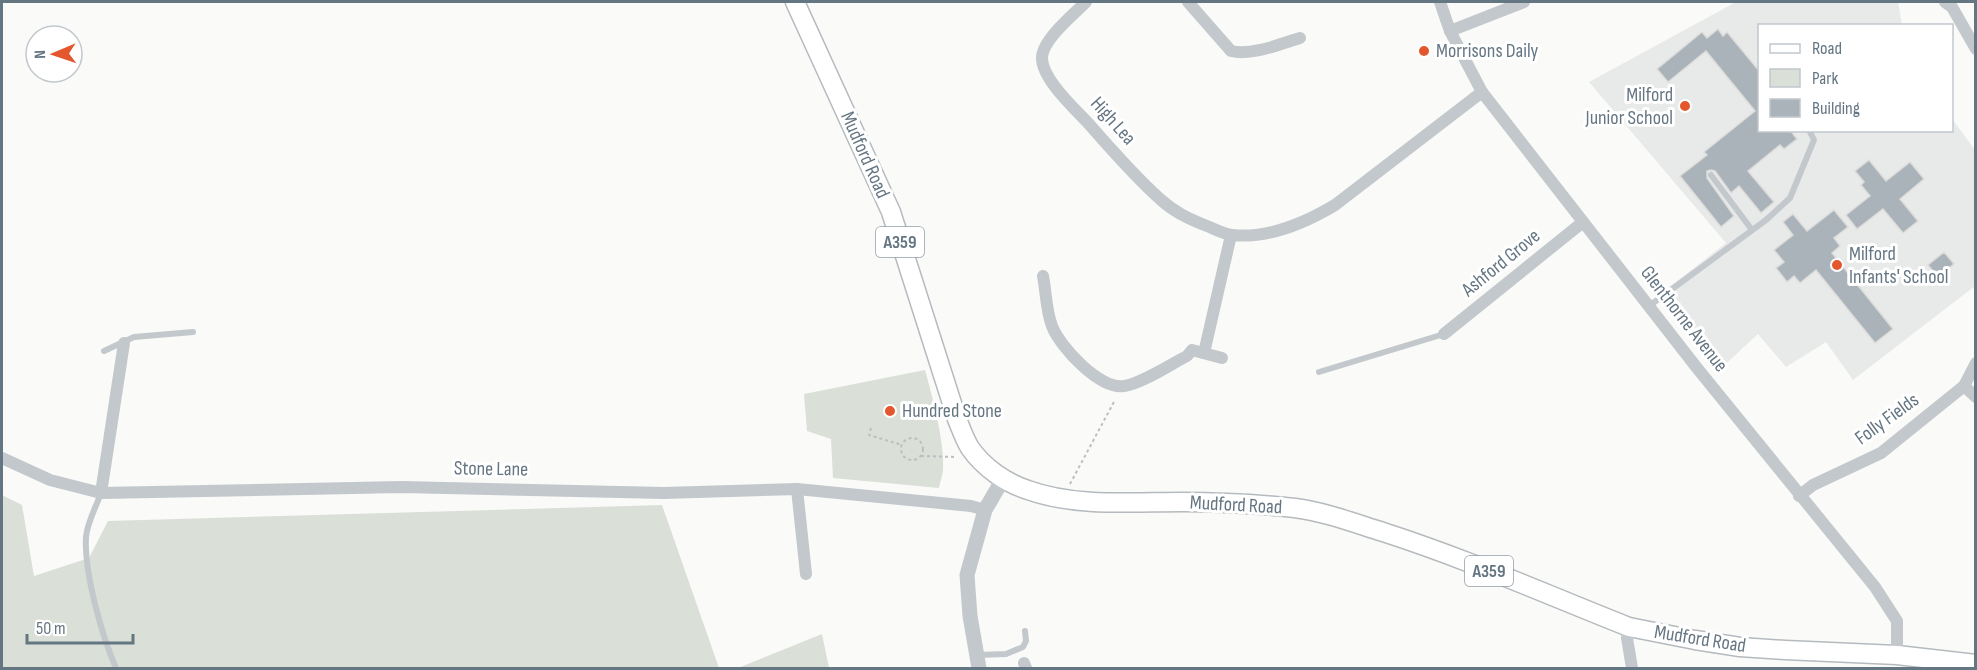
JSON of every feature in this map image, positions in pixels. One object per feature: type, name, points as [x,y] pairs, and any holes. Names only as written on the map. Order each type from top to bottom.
[{"type":"main road","name":"Mudford Road","points":[[795,2],[891,212],[957,419],[970,448],[1003,479],[1028,490],[1062,498],[1118,503],[1248,504],[1296,508],[1320,513],[1428,547],[1629,627],[1695,640],[1740,646],[1898,655],[1976,664]]},
{"type":"street","name":"High Lea","points":[[1086,2],[1045,44],[1042,67],[1068,101],[1161,200],[1184,217],[1232,235],[1284,229],[1310,220],[1335,205],[1482,92]]},
{"type":"street","points":[[1188,2],[1231,51],[1239,53],[1300,38]]},
{"type":"street","name":"Glenthorne Avenue","points":[[1440,2],[1450,30],[1482,92],[1799,496],[1875,587],[1897,621],[1898,655]]},
{"type":"street","points":[[1450,30],[1524,2]]},
{"type":"street","points":[[1945,2],[1952,7],[1976,49]]},
{"type":"street","name":"Ashford Grove","points":[[1444,334],[1583,222]]},
{"type":"street","points":[[1204,353],[1232,235]]},
{"type":"street","points":[[1043,276],[1052,326],[1066,348],[1102,382],[1122,387],[1133,384],[1187,356],[1192,350],[1221,358]]},
{"type":"street","points":[[101,493],[124,343]]},
{"type":"street","name":"Folly Fields","points":[[1799,496],[1813,485],[1881,453],[1964,386],[1976,363]]},
{"type":"street","points":[[1964,386],[1976,397]]},
{"type":"street","name":"Stone Lane","points":[[2,458],[50,480],[101,493],[402,487],[664,493],[797,489],[971,506],[984,510]]},
{"type":"street","points":[[978,662],[970,616],[967,575],[984,510],[1003,479]]},
{"type":"street","points":[[797,489],[806,574]]},
{"type":"street","points":[[1629,627],[1627,638],[1632,669]]},
{"type":"lane","points":[[1649,306],[1752,230],[1790,198],[1814,140],[1810,132]]},
{"type":"lane","points":[[1711,175],[1752,230]]},
{"type":"lane","points":[[105,351],[134,338],[193,332]]},
{"type":"lane","points":[[1319,372],[1444,334]]},
{"type":"lane","points":[[101,493],[86,537],[92,589],[105,643],[116,669]]},
{"type":"lane","points":[[978,662],[1023,647],[1026,641],[1025,631]]},
{"type":"path","points":[[1062,498],[1122,387]]},
{"type":"path","points":[[871,428],[869,435],[902,445]]},
{"type":"path","points":[[921,456],[922,445],[918,439],[910,438],[902,445],[901,452],[908,459],[915,460],[921,456],[959,457]]},
{"type":"path","points":[[881,446],[882,440]]},
{"type":"shaded area","name":"Milford Infants' School","points":[[1736,2],[1898,2],[1902,24],[1758,24],[1758,132],[1953,132],[1953,120],[1975,150],[1975,286],[1853,380],[1826,342],[1786,367],[1758,334],[1718,371],[1663,292],[1726,243],[1589,82]]},
{"type":"green space","points":[[925,370],[942,446],[943,471],[939,488],[833,478],[831,439],[807,431],[804,394]]},
{"type":"green space","points":[[2,495],[22,505],[34,576],[89,558],[108,521],[662,505],[719,668],[2,668]]},
{"type":"green space","points":[[822,634],[829,668],[738,668]]},
{"type":"building","points":[[1718,29],[1723,36],[1727,32],[1758,70],[1758,132],[1792,132],[1797,139],[1784,149],[1780,145],[1748,171],[1774,202],[1761,213],[1739,186],[1731,193],[1715,171],[1707,171],[1707,178],[1734,216],[1721,227],[1680,176],[1707,155],[1704,152],[1755,111],[1706,51],[1668,82],[1657,69],[1702,32],[1707,38]]},
{"type":"building","points":[[1869,160],[1886,181],[1910,162],[1924,179],[1900,199],[1918,221],[1903,233],[1883,209],[1857,229],[1846,215],[1870,196],[1861,185],[1864,182],[1855,171]]},
{"type":"building","points":[[1834,210],[1848,227],[1834,238],[1840,246],[1832,253],[1893,329],[1875,343],[1816,270],[1800,283],[1794,276],[1787,282],[1776,268],[1784,262],[1774,250],[1793,235],[1783,222],[1793,214],[1807,231]]},
{"type":"building","points":[[1944,252],[1954,264],[1938,277],[1928,265]]},
{"type":"place","name":"Morrisons Daily","points":[[1424,51]]},
{"type":"place","name":"Milford Junior School","points":[[1685,106]]},
{"type":"place","name":"Milford Infants' School","points":[[1837,265]]},
{"type":"place","name":"Hundred Stone","points":[[890,411]]}]
